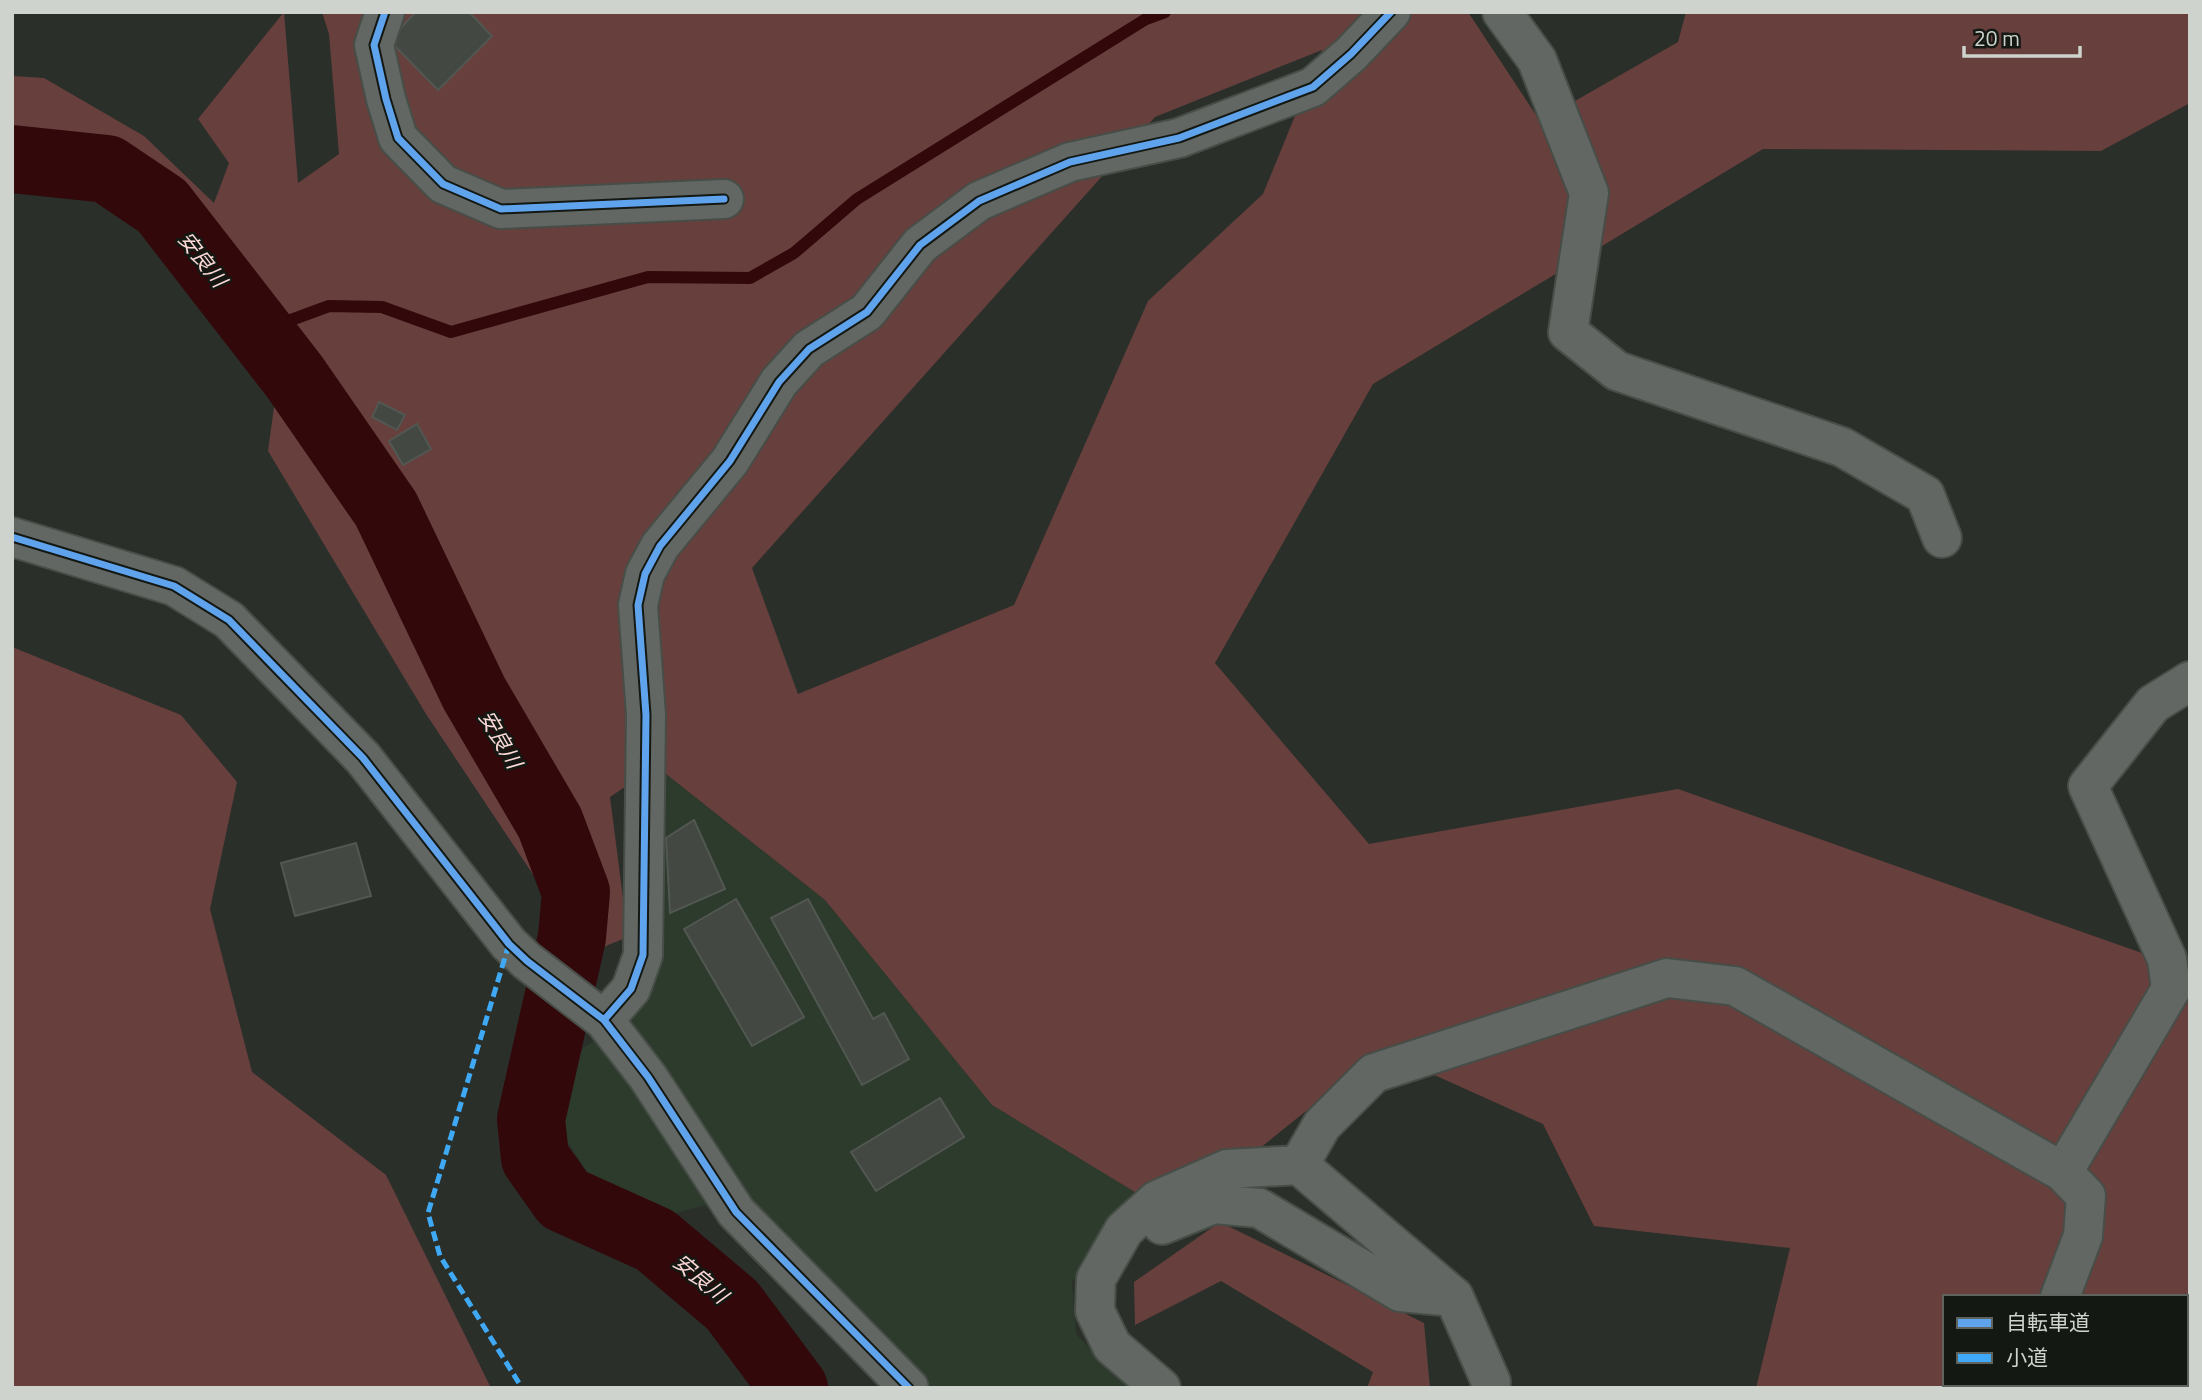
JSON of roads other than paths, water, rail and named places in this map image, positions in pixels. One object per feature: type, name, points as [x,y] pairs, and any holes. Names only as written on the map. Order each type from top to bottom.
[{"type":"street","points":[[385,12],[374,45],[398,138],[443,184],[500,209],[724,199]]},
{"type":"street","points":[[595,1012],[631,989],[643,955],[646,715],[638,605],[646,574],[660,546],[730,461],[779,382],[809,349],[867,312],[920,245],[979,201],[1070,162],[1179,138],[1313,88],[1352,54],[1391,12]]},
{"type":"street","points":[[1502,12],[1537,60],[1588,193],[1567,332],[1618,371],[1842,447],[1924,495],[1942,538]]},
{"type":"street","points":[[12,537],[174,586],[229,620],[363,758],[509,944],[527,961],[595,1012],[648,1077],[736,1212],[909,1388]]},
{"type":"street","points":[[2063,1172],[2171,989],[2167,959],[2088,786],[2153,704],[2190,681]]},
{"type":"street","points":[[1299,1165],[1322,1125],[1374,1073],[1667,978],[1735,986],[2063,1172],[2086,1196],[2083,1236],[2061,1295]]},
{"type":"street","points":[[1161,1388],[1112,1346],[1095,1311],[1096,1279],[1124,1230],[1157,1200],[1227,1169],[1299,1165],[1454,1297],[1490,1382],[1490,1388]]},
{"type":"street","points":[[1096,1279],[1163,1224],[1214,1204],[1259,1208],[1400,1292],[1454,1297]]},
{"type":"waterway","points":[[256,328],[272,327],[329,306],[382,307],[451,332],[648,277],[750,278],[794,253],[857,199],[1146,19],[1165,12]]},
{"type":"waterway","name":"安良川","points":[[12,159],[107,169],[162,206],[294,376],[386,509],[474,693],[550,823],[576,892],[572,937],[531,1119],[535,1158],[564,1199],[655,1240],[732,1305],[794,1388]]}]
